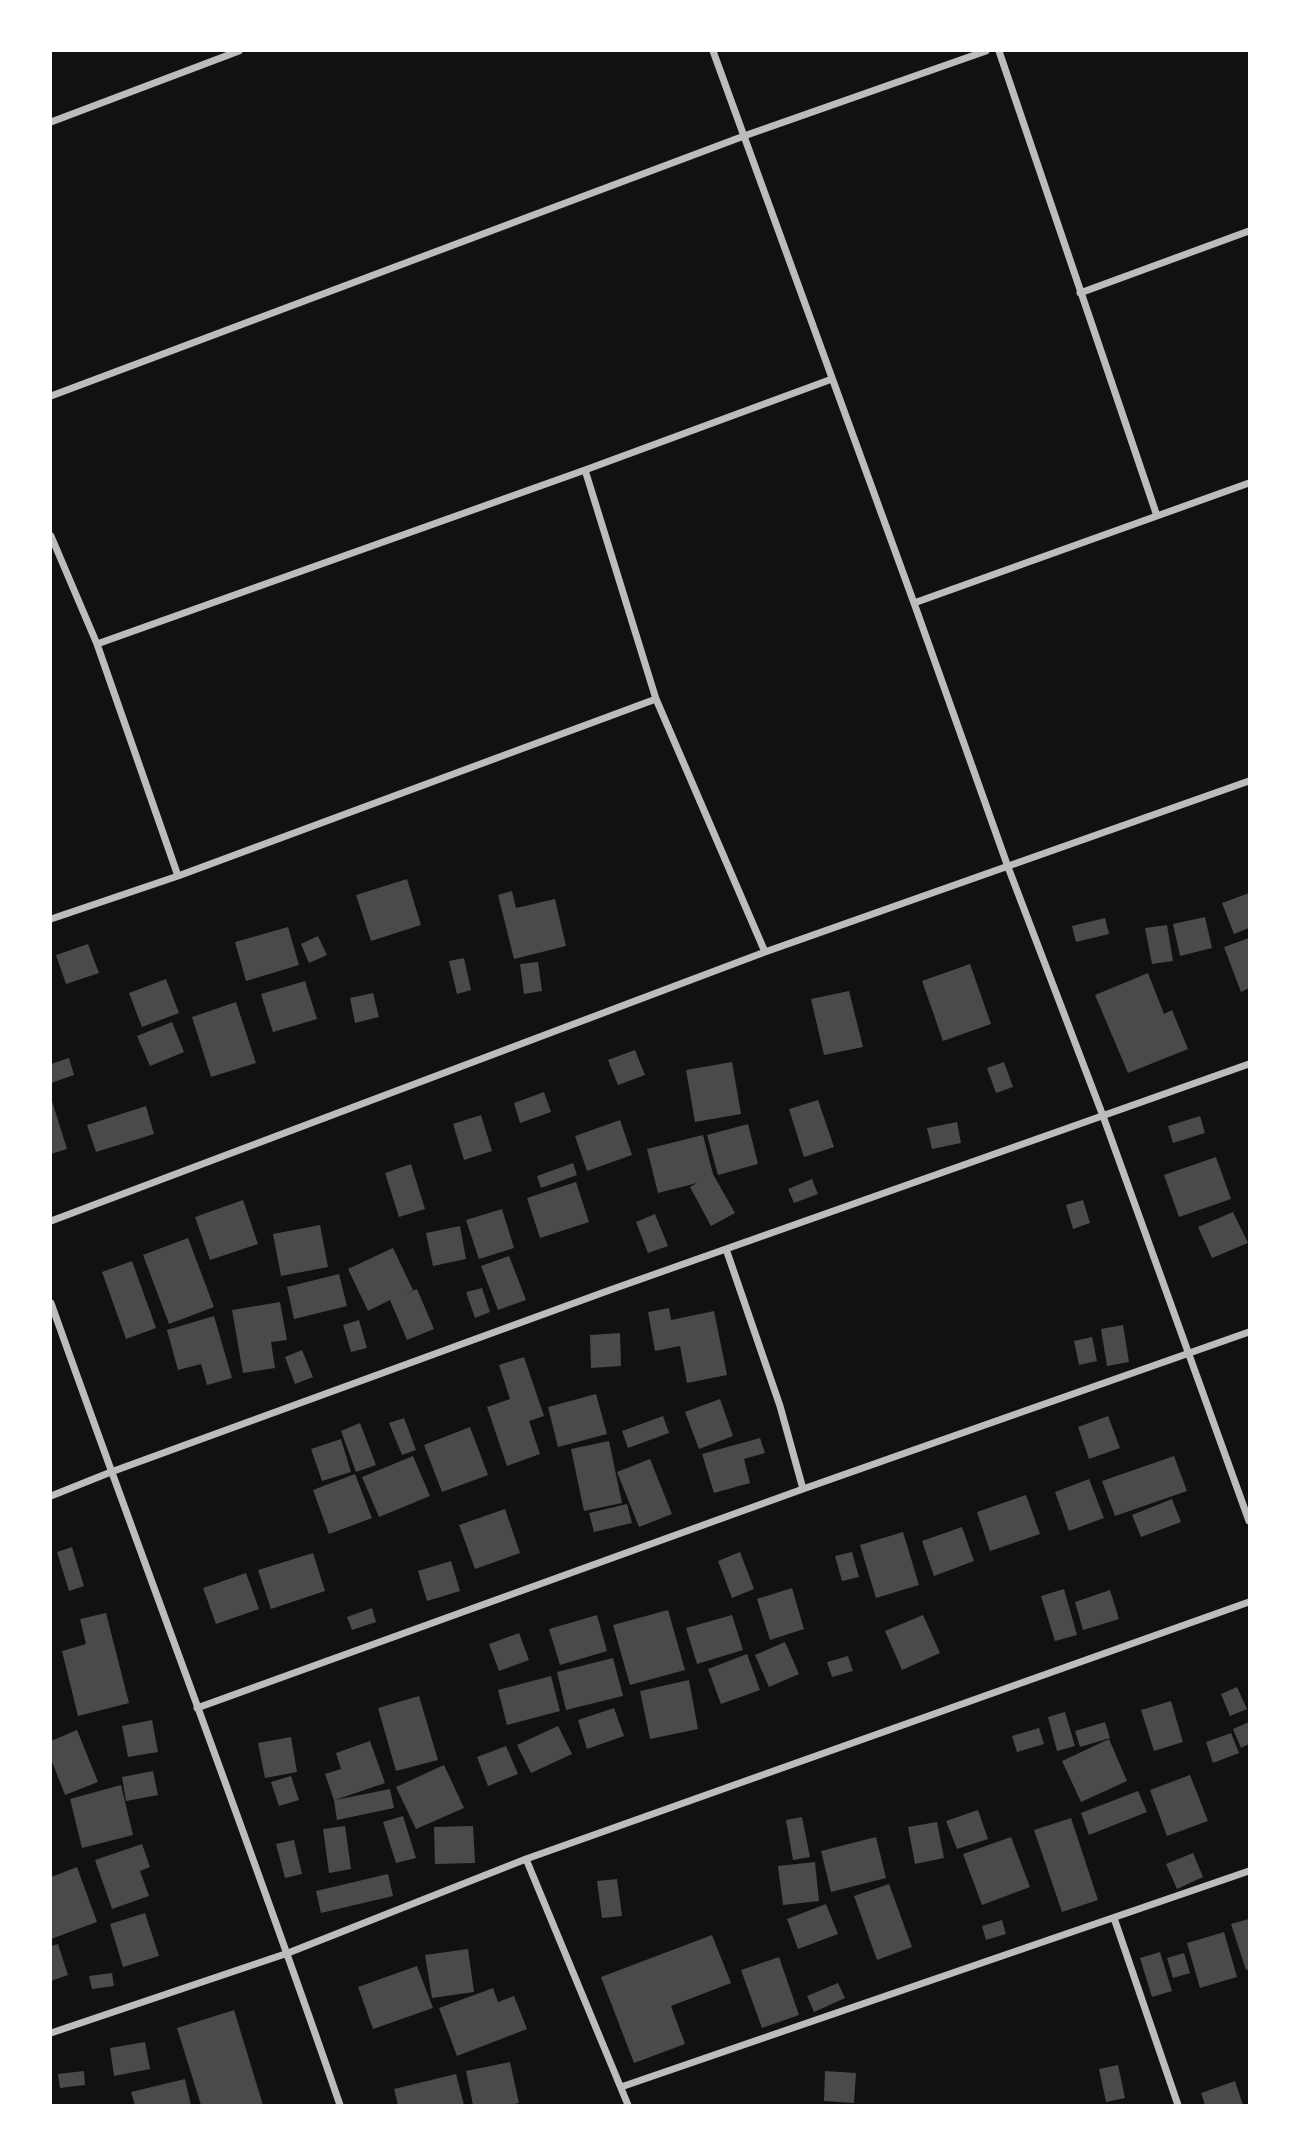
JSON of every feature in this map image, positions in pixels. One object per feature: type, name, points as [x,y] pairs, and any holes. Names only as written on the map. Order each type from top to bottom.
[{"type":"street","points":[[51,122],[239,51]]},
{"type":"street","points":[[713,51],[1008,867],[1102,1115],[1249,1521]]},
{"type":"street","points":[[51,396],[744,136],[986,51]]},
{"type":"street","points":[[999,51],[1157,516]]},
{"type":"street","points":[[1080,293],[1249,231]]},
{"type":"street","points":[[97,644],[832,379]]},
{"type":"street","points":[[585,470],[656,699],[765,952]]},
{"type":"street","points":[[914,603],[1249,483]]},
{"type":"street","points":[[51,536],[97,644],[178,876]]},
{"type":"street","points":[[51,919],[178,876],[656,699]]},
{"type":"street","points":[[51,1221],[765,952],[1249,781]]},
{"type":"street","points":[[51,1496],[726,1249],[1249,1064]]},
{"type":"street","points":[[726,1249],[780,1406],[803,1489]]},
{"type":"street","points":[[51,1303],[288,1953],[340,2105]]},
{"type":"street","points":[[197,1708],[803,1489],[1249,1332]]},
{"type":"street","points":[[51,2033],[288,1953],[526,1859],[1249,1602]]},
{"type":"street","points":[[526,1859],[628,2105]]},
{"type":"street","points":[[621,2087],[1249,1871]]},
{"type":"street","points":[[1114,1918],[1178,2105]]},
{"type":"building","points":[[407,879],[421,925],[371,941],[356,895]]},
{"type":"building","points":[[512,891],[516,908],[555,899],[566,946],[514,959],[498,895]]},
{"type":"building","points":[[1249,893],[1249,928],[1234,934],[1222,903]]},
{"type":"building","points":[[1205,917],[1212,948],[1180,956],[1173,924]]},
{"type":"building","points":[[1105,918],[1109,934],[1076,942],[1072,926]]},
{"type":"building","points":[[1167,925],[1173,961],[1152,964],[1145,928]]},
{"type":"building","points":[[288,927],[299,965],[246,981],[235,942]]},
{"type":"building","points":[[318,936],[327,955],[309,963],[301,944]]},
{"type":"building","points":[[1249,938],[1249,988],[1241,992],[1224,947]]},
{"type":"building","points":[[88,944],[99,973],[66,984],[56,955]]},
{"type":"building","points":[[464,958],[471,990],[457,994],[449,961]]},
{"type":"building","points":[[538,962],[542,991],[524,994],[520,964]]},
{"type":"building","points":[[970,964],[991,1024],[943,1041],[922,981]]},
{"type":"building","points":[[1148,973],[1164,1014],[1172,1010],[1188,1049],[1128,1073],[1095,995]]},
{"type":"building","points":[[166,979],[179,1013],[142,1027],[129,993]]},
{"type":"building","points":[[305,981],[317,1019],[273,1032],[261,994]]},
{"type":"building","points":[[849,991],[863,1047],[824,1055],[811,999]]},
{"type":"building","points":[[373,993],[379,1017],[355,1023],[350,998]]},
{"type":"building","points":[[236,1002],[256,1063],[211,1077],[192,1017]]},
{"type":"building","points":[[172,1022],[184,1052],[150,1066],[137,1036]]},
{"type":"building","points":[[635,1050],[645,1075],[618,1085],[608,1060]]},
{"type":"building","points":[[69,1058],[74,1075],[51,1083],[51,1064]]},
{"type":"building","points":[[732,1062],[741,1114],[695,1122],[686,1070]]},
{"type":"building","points":[[1004,1062],[1013,1087],[996,1093],[987,1068]]},
{"type":"building","points":[[544,1092],[551,1112],[520,1123],[514,1103]]},
{"type":"building","points":[[51,1098],[67,1149],[51,1154]]},
{"type":"building","points":[[818,1100],[834,1147],[804,1157],[789,1109]]},
{"type":"building","points":[[146,1106],[154,1134],[96,1152],[87,1125]]},
{"type":"building","points":[[481,1115],[492,1151],[464,1160],[453,1124]]},
{"type":"building","points":[[1200,1116],[1205,1133],[1173,1143],[1168,1126]]},
{"type":"building","points":[[620,1120],[632,1155],[587,1171],[575,1136]]},
{"type":"building","points":[[957,1122],[961,1143],[932,1149],[927,1128]]},
{"type":"building","points":[[748,1124],[758,1164],[718,1175],[707,1135]]},
{"type":"building","points":[[703,1135],[713,1174],[735,1213],[711,1226],[690,1187],[697,1183],[658,1193],[647,1149]]},
{"type":"building","points":[[1216,1157],[1231,1199],[1179,1217],[1164,1175]]},
{"type":"building","points":[[573,1163],[577,1175],[541,1188],[537,1176]]},
{"type":"building","points":[[411,1164],[425,1209],[399,1217],[385,1173]]},
{"type":"building","points":[[812,1179],[818,1194],[794,1203],[788,1189]]},
{"type":"building","points":[[576,1182],[589,1222],[540,1238],[527,1198]]},
{"type":"building","points":[[243,1200],[258,1244],[210,1260],[195,1217]]},
{"type":"building","points":[[1083,1200],[1090,1223],[1073,1229],[1066,1205]]},
{"type":"building","points":[[502,1209],[514,1248],[479,1259],[466,1220]]},
{"type":"building","points":[[1233,1212],[1248,1243],[1212,1258],[1198,1227]]},
{"type":"building","points":[[655,1214],[668,1246],[648,1253],[636,1222]]},
{"type":"building","points":[[320,1225],[328,1267],[281,1276],[273,1234]]},
{"type":"building","points":[[460,1226],[466,1259],[433,1266],[426,1233]]},
{"type":"building","points":[[188,1238],[214,1307],[169,1324],[143,1255]]},
{"type":"building","points":[[393,1248],[413,1290],[404,1294],[417,1289],[434,1329],[407,1340],[390,1300],[368,1311],[348,1269]]},
{"type":"building","points":[[509,1256],[526,1300],[498,1310],[481,1266]]},
{"type":"building","points":[[132,1261],[156,1328],[126,1339],[102,1272]]},
{"type":"building","points":[[339,1274],[347,1306],[294,1319],[287,1287]]},
{"type":"building","points":[[482,1288],[490,1312],[475,1318],[466,1292]]},
{"type":"building","points":[[280,1302],[287,1340],[271,1342],[275,1368],[243,1373],[232,1310]]},
{"type":"building","points":[[669,1308],[671,1320],[714,1311],[727,1375],[687,1383],[680,1346],[655,1351],[648,1312]]},
{"type":"building","points":[[214,1316],[232,1378],[207,1385],[201,1364],[178,1370],[167,1330]]},
{"type":"building","points":[[359,1320],[367,1348],[351,1352],[343,1325]]},
{"type":"building","points":[[1123,1325],[1129,1362],[1107,1366],[1101,1329]]},
{"type":"building","points":[[620,1333],[621,1366],[591,1368],[590,1335]]},
{"type":"building","points":[[1092,1337],[1097,1361],[1079,1365],[1074,1341]]},
{"type":"building","points":[[302,1350],[313,1377],[295,1384],[285,1357]]},
{"type":"building","points":[[524,1357],[544,1416],[529,1421],[540,1454],[507,1466],[487,1407],[510,1399],[499,1365]]},
{"type":"building","points":[[596,1394],[607,1434],[558,1447],[548,1407]]},
{"type":"building","points":[[720,1399],[733,1436],[699,1449],[685,1412]]},
{"type":"building","points":[[663,1416],[669,1433],[628,1448],[622,1431]]},
{"type":"building","points":[[1108,1416],[1120,1448],[1089,1459],[1078,1427]]},
{"type":"building","points":[[404,1418],[416,1450],[402,1455],[389,1423]]},
{"type":"building","points":[[360,1423],[376,1465],[356,1472],[341,1431]]},
{"type":"building","points":[[470,1427],[488,1475],[442,1492],[424,1445]]},
{"type":"building","points":[[760,1438],[765,1453],[744,1459],[750,1483],[714,1493],[702,1454]]},
{"type":"building","points":[[341,1439],[351,1472],[322,1481],[311,1449]]},
{"type":"building","points":[[609,1441],[622,1503],[584,1511],[571,1449]]},
{"type":"building","points":[[413,1456],[430,1496],[379,1517],[362,1477]]},
{"type":"building","points":[[1174,1456],[1187,1491],[1115,1516],[1102,1481]]},
{"type":"building","points":[[650,1459],[672,1514],[639,1527],[617,1472]]},
{"type":"building","points":[[355,1474],[372,1518],[329,1534],[313,1490]]},
{"type":"building","points":[[1089,1479],[1104,1518],[1069,1531],[1055,1492]]},
{"type":"building","points":[[1026,1495],[1040,1534],[990,1551],[977,1512]]},
{"type":"building","points":[[1172,1499],[1181,1522],[1141,1537],[1132,1515]]},
{"type":"building","points":[[627,1504],[632,1523],[594,1532],[589,1513]]},
{"type":"building","points":[[505,1509],[520,1553],[475,1569],[459,1525]]},
{"type":"building","points":[[962,1527],[974,1561],[934,1576],[922,1541]]},
{"type":"building","points":[[903,1532],[919,1585],[876,1598],[860,1545]]},
{"type":"building","points":[[72,1547],[84,1586],[69,1591],[57,1552]]},
{"type":"building","points":[[740,1552],[754,1589],[732,1598],[718,1561]]},
{"type":"building","points":[[852,1552],[859,1577],[842,1581],[835,1556]]},
{"type":"building","points":[[313,1553],[325,1591],[271,1609],[258,1570]]},
{"type":"building","points":[[451,1561],[460,1591],[427,1601],[418,1571]]},
{"type":"building","points":[[246,1573],[259,1609],[216,1624],[203,1588]]},
{"type":"building","points":[[792,1588],[804,1629],[770,1640],[757,1599]]},
{"type":"building","points":[[1064,1589],[1077,1635],[1055,1641],[1041,1596]]},
{"type":"building","points":[[1110,1590],[1119,1619],[1083,1630],[1075,1602]]},
{"type":"building","points":[[372,1608],[376,1622],[352,1630],[347,1617]]},
{"type":"building","points":[[668,1610],[685,1670],[630,1685],[613,1625]]},
{"type":"building","points":[[106,1613],[129,1703],[78,1716],[62,1651],[86,1644],[80,1619]]},
{"type":"building","points":[[597,1615],[607,1651],[560,1665],[549,1629]]},
{"type":"building","points":[[732,1615],[743,1650],[697,1664],[686,1628]]},
{"type":"building","points":[[923,1615],[940,1653],[902,1670],[885,1631]]},
{"type":"building","points":[[519,1633],[529,1660],[499,1671],[489,1644]]},
{"type":"building","points":[[785,1642],[799,1674],[769,1687],[755,1655]]},
{"type":"building","points":[[747,1654],[760,1690],[721,1704],[708,1669]]},
{"type":"building","points":[[848,1656],[853,1671],[832,1677],[827,1662]]},
{"type":"building","points":[[613,1658],[623,1696],[566,1710],[557,1672]]},
{"type":"building","points":[[551,1676],[560,1711],[507,1725],[498,1690]]},
{"type":"building","points":[[689,1680],[698,1729],[650,1739],[640,1691]]},
{"type":"building","points":[[1237,1687],[1247,1709],[1230,1716],[1221,1694]]},
{"type":"building","points":[[419,1696],[438,1760],[396,1771],[378,1708]]},
{"type":"building","points":[[1171,1701],[1183,1742],[1154,1751],[1141,1710]]},
{"type":"building","points":[[614,1708],[624,1736],[587,1749],[578,1720]]},
{"type":"building","points":[[1065,1712],[1075,1746],[1057,1751],[1048,1717]]},
{"type":"building","points":[[152,1720],[158,1752],[128,1757],[122,1726]]},
{"type":"building","points":[[1105,1722],[1110,1738],[1080,1747],[1075,1731]]},
{"type":"building","points":[[1249,1722],[1249,1744],[1241,1748],[1233,1729]]},
{"type":"building","points":[[558,1726],[572,1754],[531,1773],[517,1745]]},
{"type":"building","points":[[1039,1728],[1044,1744],[1017,1752],[1012,1736]]},
{"type":"building","points":[[77,1730],[98,1782],[65,1795],[51,1759],[51,1741]]},
{"type":"building","points":[[1231,1733],[1239,1753],[1213,1763],[1206,1742]]},
{"type":"building","points":[[291,1737],[297,1772],[265,1778],[258,1743]]},
{"type":"building","points":[[1109,1739],[1127,1781],[1081,1802],[1062,1761]]},
{"type":"building","points":[[370,1741],[385,1783],[335,1800],[390,1789],[394,1808],[337,1820],[334,1800],[325,1774],[341,1769],[336,1753]]},
{"type":"building","points":[[506,1746],[518,1774],[488,1786],[477,1757]]},
{"type":"building","points":[[444,1765],[464,1808],[416,1829],[396,1787]]},
{"type":"building","points":[[153,1771],[158,1795],[126,1801],[122,1777]]},
{"type":"building","points":[[1190,1775],[1208,1821],[1167,1836],[1150,1790]]},
{"type":"building","points":[[291,1776],[299,1800],[279,1806],[271,1782]]},
{"type":"building","points":[[121,1785],[133,1835],[82,1848],[70,1799]]},
{"type":"building","points":[[1138,1791],[1147,1812],[1089,1835],[1081,1813]]},
{"type":"building","points":[[978,1810],[988,1839],[957,1849],[946,1821]]},
{"type":"building","points":[[403,1816],[416,1858],[396,1863],[383,1822]]},
{"type":"building","points":[[802,1817],[810,1857],[793,1860],[786,1820]]},
{"type":"building","points":[[1071,1818],[1098,1900],[1062,1912],[1034,1830]]},
{"type":"building","points":[[937,1822],[944,1858],[915,1864],[908,1827]]},
{"type":"building","points":[[345,1826],[351,1869],[329,1873],[323,1829]]},
{"type":"building","points":[[473,1826],[475,1863],[435,1864],[434,1827]]},
{"type":"building","points":[[876,1837],[886,1878],[831,1892],[821,1851]]},
{"type":"building","points":[[1011,1837],[1030,1887],[982,1905],[963,1854]]},
{"type":"building","points":[[294,1840],[302,1874],[285,1878],[276,1844]]},
{"type":"building","points":[[142,1844],[150,1867],[140,1871],[149,1896],[112,1909],[95,1860]]},
{"type":"building","points":[[1193,1853],[1203,1877],[1177,1889],[1166,1864]]},
{"type":"building","points":[[815,1862],[819,1901],[783,1905],[778,1866]]},
{"type":"building","points":[[77,1867],[97,1922],[51,1939],[51,1877]]},
{"type":"building","points":[[388,1874],[393,1896],[321,1913],[316,1891]]},
{"type":"building","points":[[617,1879],[622,1916],[602,1918],[597,1881]]},
{"type":"building","points":[[889,1884],[912,1947],[877,1960],[854,1896]]},
{"type":"building","points":[[826,1904],[838,1934],[798,1949],[787,1919]]},
{"type":"building","points":[[145,1913],[159,1956],[123,1967],[110,1924]]},
{"type":"building","points":[[1249,1919],[1249,1969],[1246,1970],[1231,1924]]},
{"type":"building","points":[[1002,1920],[1006,1934],[986,1940],[982,1926]]},
{"type":"building","points":[[1224,1932],[1237,1977],[1200,1988],[1187,1943]]},
{"type":"building","points":[[712,1935],[731,1983],[671,2006],[685,2044],[634,2063],[601,1977]]},
{"type":"building","points":[[58,1944],[68,1975],[51,1981],[51,1946]]},
{"type":"building","points":[[468,1949],[474,1992],[432,1998],[425,1955]]},
{"type":"building","points":[[1160,1952],[1172,1991],[1152,1997],[1140,1958]]},
{"type":"building","points":[[1184,1953],[1190,1973],[1173,1978],[1167,1958]]},
{"type":"building","points":[[779,1957],[799,2015],[762,2028],[741,1970]]},
{"type":"building","points":[[417,1966],[433,2008],[373,2029],[358,1987]]},
{"type":"building","points":[[112,1973],[114,1986],[92,1989],[89,1976]]},
{"type":"building","points":[[838,1983],[845,1998],[814,2012],[807,1996]]},
{"type":"building","points":[[493,1988],[498,2002],[514,1996],[527,2029],[457,2056],[439,2008]]},
{"type":"building","points":[[234,2010],[263,2105],[201,2105],[177,2028]]},
{"type":"building","points":[[145,2042],[150,2069],[114,2076],[110,2048]]},
{"type":"building","points":[[510,2062],[519,2103],[473,2105],[466,2071]]},
{"type":"building","points":[[1118,2065],[1125,2098],[1106,2102],[1099,2069]]},
{"type":"building","points":[[84,2071],[85,2085],[60,2088],[58,2074]]},
{"type":"building","points":[[825,2071],[856,2073],[854,2103],[824,2101]]},
{"type":"building","points":[[456,2074],[464,2105],[398,2105],[394,2089]]},
{"type":"building","points":[[185,2079],[191,2105],[135,2105],[131,2092]]},
{"type":"building","points":[[1235,2081],[1243,2105],[1205,2105],[1201,2093]]}]
